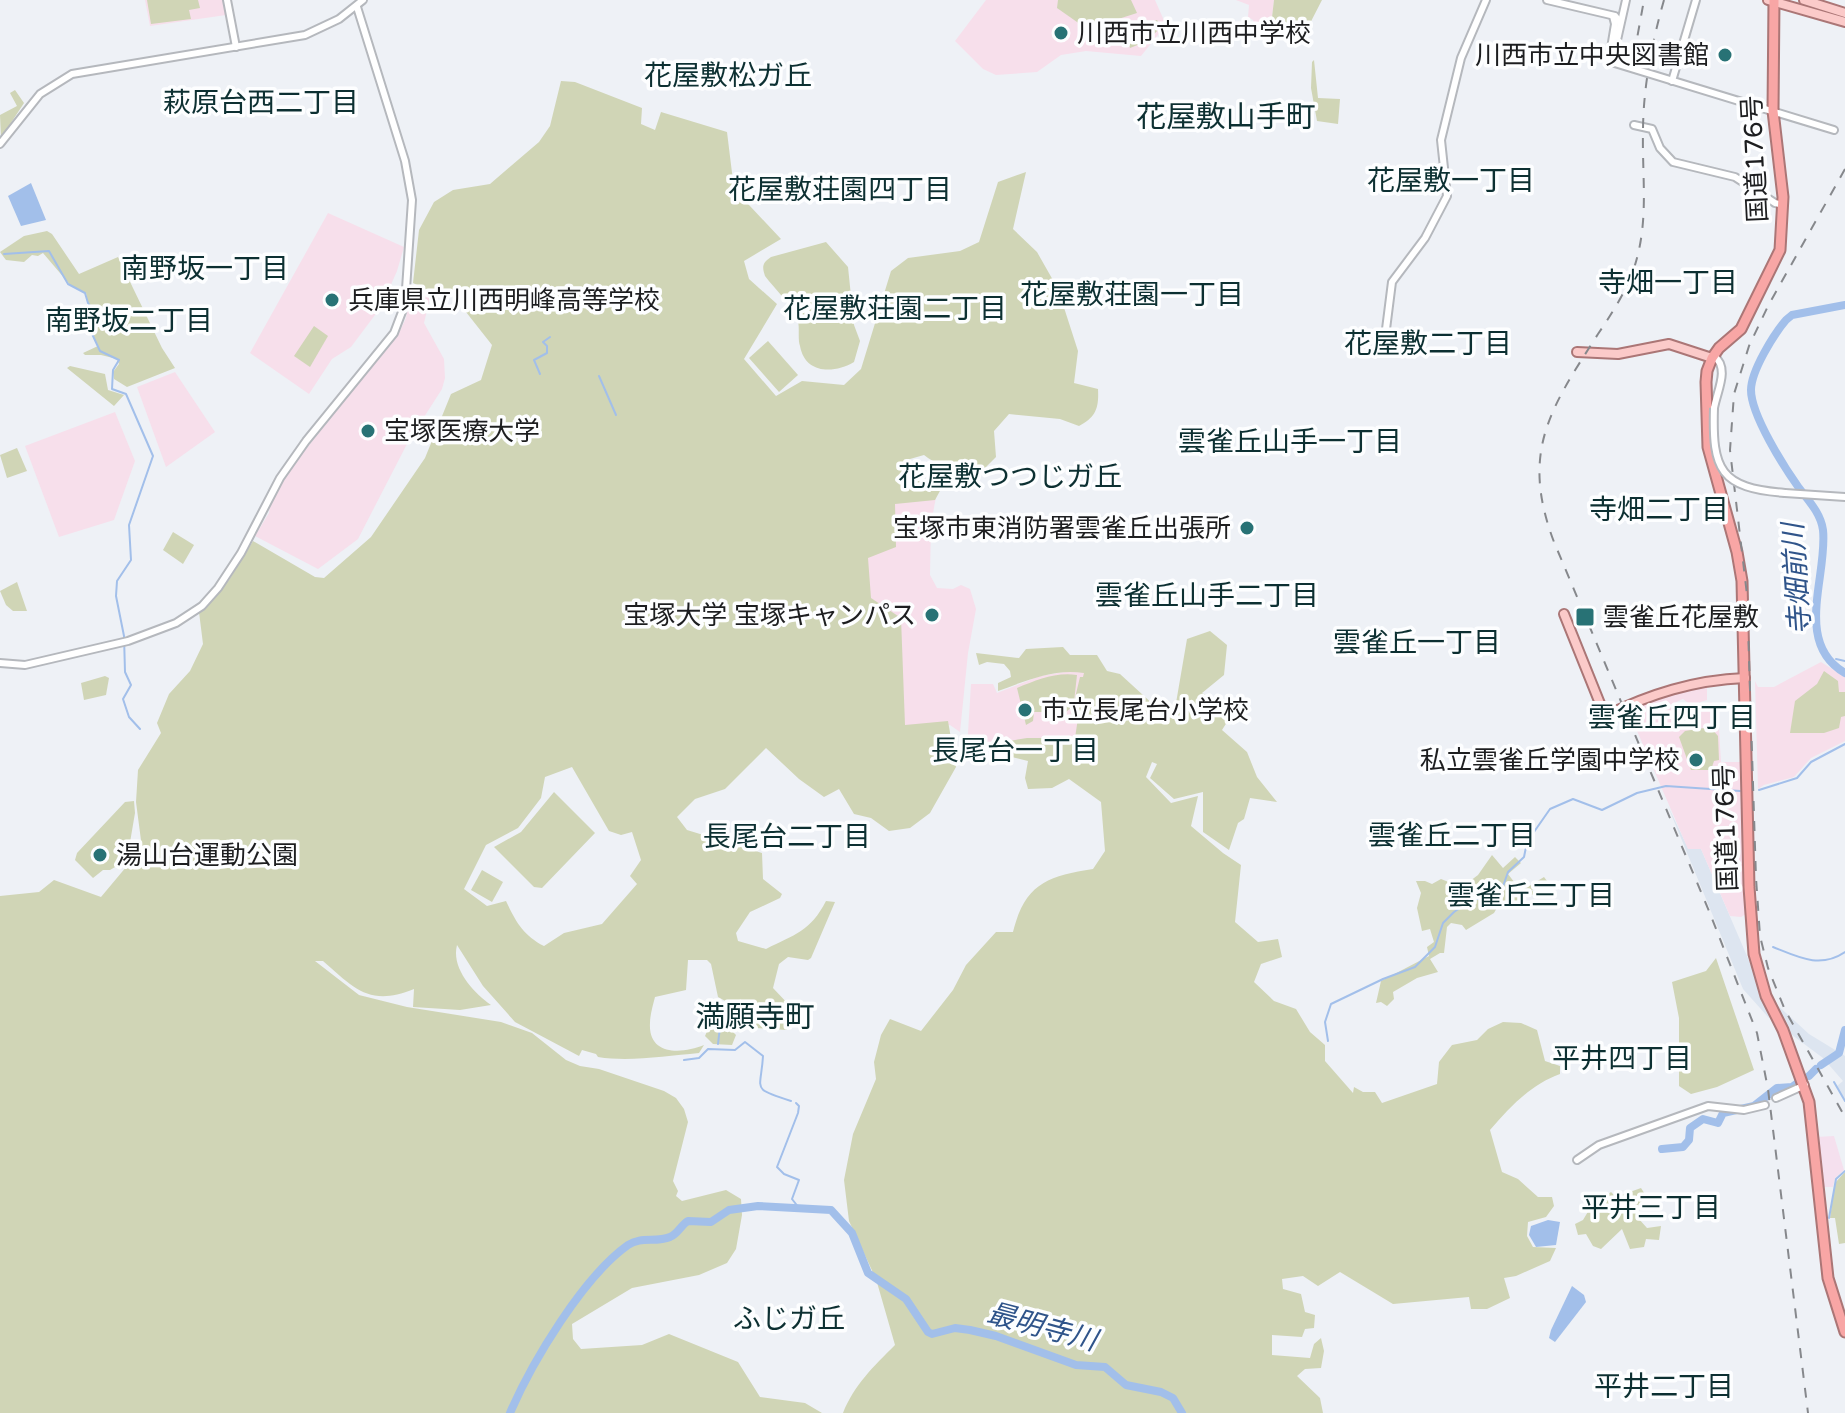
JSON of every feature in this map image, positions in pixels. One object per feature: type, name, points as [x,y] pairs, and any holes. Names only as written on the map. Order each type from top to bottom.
[{"type":"highway","name":"国道176号","points":[[1772,1],[1773,111],[1783,205],[1780,250],[1741,329],[1713,357],[1706,382],[1708,447],[1742,581],[1753,944],[1766,996],[1805,1085],[1828,1278],[1845,1332]]},
{"type":"main road","points":[[1804,0],[1845,13]]},
{"type":"main road","points":[[1772,1],[1845,22]]},
{"type":"main road","points":[[1577,352],[1618,354],[1669,344],[1713,357]]},
{"type":"main road","points":[[1564,614],[1605,716],[1658,692],[1703,681],[1745,678]]},
{"type":"street","points":[[227,0],[236,47]]},
{"type":"street","points":[[0,144],[40,94],[72,74],[305,35],[357,7],[363,0]]},
{"type":"street","points":[[1384,345],[1392,282],[1425,238],[1447,196],[1441,152],[1444,128],[1461,58],[1486,0]]},
{"type":"street","points":[[1547,0],[1618,17]]},
{"type":"street","points":[[1626,0],[1618,17],[1615,49],[1608,61],[1834,130]]},
{"type":"street","points":[[1672,81],[1696,0]]},
{"type":"street","points":[[0,663],[25,665],[124,642],[154,633],[202,606],[241,553],[280,478],[399,324],[405,304],[411,233],[410,181],[357,7]]},
{"type":"street","points":[[1634,125],[1652,129],[1660,148],[1673,162],[1735,177],[1783,205]]},
{"type":"street","points":[[1713,357],[1720,361],[1723,368],[1714,408],[1714,446],[1725,473],[1748,488],[1845,497]]},
{"type":"street","points":[[1776,1098],[1805,1085]]},
{"type":"street","points":[[1577,1160],[1599,1145],[1708,1106],[1744,1110],[1765,1105]]},
{"type":"shaded area","points":[[145,0],[223,0],[226,15],[150,26]]},
{"type":"shaded area","name":"川西市立川西中学校","points":[[986,0],[1155,0],[1166,25],[1141,56],[1086,51],[1061,55],[1037,72],[996,75],[983,69],[955,41]]},
{"type":"shaded area","points":[[1236,0],[1274,0],[1271,26],[1254,26],[1253,20],[1248,17],[1249,5]]},
{"type":"shaded area","name":"兵庫県立川西明峰高等学校","points":[[328,213],[404,247],[381,307],[351,347],[332,359],[309,394],[250,353]]},
{"type":"shaded area","name":"宝塚医療大学","points":[[411,289],[430,298],[424,323],[444,359],[442,389],[408,442],[358,539],[318,569],[255,536],[269,513],[278,489],[297,460],[399,333],[406,318]]},
{"type":"shaded area","points":[[175,372],[215,432],[166,467],[137,387]]},
{"type":"shaded area","points":[[115,412],[135,461],[114,520],[59,537],[25,446]]},
{"type":"shaded area","name":"宝塚大学 宝塚キャンパス","points":[[936,497],[931,524],[930,575],[937,588],[953,589],[961,585],[970,589],[976,609],[960,732],[950,725],[903,730],[869,597],[866,555],[894,501]]},
{"type":"shaded area","points":[[1821,662],[1845,677],[1845,741],[1811,758],[1794,777],[1758,789],[1755,681],[1758,687],[1774,687]]},
{"type":"shaded area","name":"市立長尾台小学校","points":[[1085,672],[1079,739],[1023,740],[967,749],[971,684],[993,684],[997,693],[1040,676]]},
{"type":"shaded area","points":[[1707,684],[1707,700],[1691,705],[1683,699],[1670,705],[1680,724],[1690,720],[1697,705],[1712,702],[1719,729],[1721,762],[1743,762],[1746,914],[1741,917],[1730,916],[1701,849],[1688,849],[1628,710],[1684,688]]},
{"type":"shaded area","points":[[1667,804],[1688,848],[1701,849],[1762,991],[1809,1034],[1845,1056],[1845,1100],[1837,1086],[1843,1081],[1823,1058],[1768,1017],[1743,989]]},
{"type":"shaded area","points":[[1834,1136],[1844,1170],[1835,1178],[1833,1187],[1821,1187],[1816,1137]]},
{"type":"green space","points":[[147,0],[198,0],[200,8],[189,10],[191,19],[151,24]]},
{"type":"green space","points":[[1058,0],[1131,0],[1137,13],[1087,29],[1057,8]]},
{"type":"green space","points":[[1274,0],[1322,0],[1300,38],[1279,37],[1278,30],[1259,38],[1251,29],[1254,26],[1271,26]]},
{"type":"green space","points":[[1157,20],[1161,27],[1158,31],[1130,48],[1124,30]]},
{"type":"green space","points":[[1314,60],[1318,98],[1340,99],[1338,124],[1317,121],[1311,88]]},
{"type":"green space","points":[[561,81],[575,82],[642,108],[641,124],[655,130],[661,112],[727,132],[734,189],[781,239],[744,261],[749,279],[777,304],[744,359],[776,396],[802,381],[844,385],[861,369],[891,271],[908,258],[960,251],[979,242],[998,182],[1026,172],[1013,229],[1037,252],[1058,289],[1078,351],[1074,383],[1098,389],[1095,411],[1079,426],[1060,419],[1009,414],[994,431],[996,457],[985,468],[939,464],[924,455],[910,459],[914,475],[941,489],[935,500],[895,504],[896,547],[868,558],[871,598],[901,618],[905,725],[948,721],[956,767],[930,813],[910,828],[889,831],[871,818],[854,814],[839,789],[824,797],[766,748],[725,789],[695,799],[677,817],[687,830],[762,853],[763,879],[782,894],[780,898],[750,912],[736,933],[738,941],[766,949],[808,926],[826,901],[835,902],[811,958],[788,957],[779,964],[773,988],[791,1007],[787,1030],[725,1026],[727,1002],[718,997],[711,964],[707,960],[688,960],[686,990],[655,997],[650,1020],[651,1034],[660,1047],[677,1051],[704,1045],[699,1053],[622,1059],[598,1057],[582,1050],[579,1056],[515,1022],[483,986],[457,945],[460,971],[491,1005],[460,1010],[413,1007],[414,989],[386,996],[374,995],[354,987],[323,961],[315,961],[359,995],[407,1007],[501,1022],[532,1033],[566,1060],[664,1091],[676,1098],[688,1122],[673,1181],[678,1191],[676,1196],[682,1201],[726,1190],[741,1199],[742,1215],[736,1249],[727,1263],[699,1275],[632,1288],[572,1324],[573,1339],[581,1349],[642,1345],[669,1334],[738,1362],[760,1397],[805,1403],[822,1413],[0,1413],[0,896],[39,892],[54,880],[101,897],[142,848],[136,802],[138,770],[161,733],[157,723],[169,694],[190,671],[203,644],[199,612],[229,580],[253,541],[315,577],[324,578],[371,537],[425,458],[451,394],[481,380],[492,345],[451,293],[436,294],[413,283],[419,230],[434,202],[453,190],[490,184],[539,142],[550,126]],"holes":[[[572,767],[609,831],[621,835],[632,832],[641,860],[630,876],[637,884],[602,924],[564,933],[544,946],[521,927],[506,901],[487,906],[464,889],[486,845],[518,828],[541,798],[545,777]]]},
{"type":"green space","points":[[15,90],[24,103],[1,138],[0,115],[17,106],[10,93]]},
{"type":"green space","points":[[47,231],[79,274],[118,257],[162,348],[175,368],[127,387],[114,379],[113,372],[119,364],[117,359],[83,353],[98,346],[88,323],[94,310],[88,303],[86,293],[71,286],[43,253],[32,255],[24,262],[6,260],[0,252],[24,236]]},
{"type":"green space","points":[[826,242],[848,267],[854,325],[860,341],[854,362],[829,370],[814,367],[803,355],[797,319],[765,276],[763,268],[771,257]]},
{"type":"green space","points":[[314,326],[328,336],[310,367],[294,356]]},
{"type":"green space","points":[[768,341],[798,375],[779,392],[749,358]]},
{"type":"green space","points":[[70,366],[105,374],[108,390],[124,395],[114,406],[67,368]]},
{"type":"green space","points":[[17,448],[27,471],[7,478],[0,455]]},
{"type":"green space","points":[[173,532],[194,545],[183,564],[163,550]]},
{"type":"green space","points":[[17,582],[27,611],[13,611],[6,605],[0,591]]},
{"type":"green space","points":[[1210,631],[1227,645],[1224,675],[1202,693],[1221,704],[1229,719],[1222,730],[1247,752],[1257,777],[1277,802],[1250,798],[1229,850],[1203,832],[1203,792],[1174,799],[1150,778],[1157,764],[1152,762],[1146,777],[1171,803],[1198,796],[1191,826],[1241,865],[1235,922],[1258,942],[1278,939],[1282,957],[1261,964],[1254,982],[1274,1001],[1296,1009],[1310,1032],[1325,1045],[1325,1061],[1353,1093],[1354,1087],[1363,1092],[1375,1092],[1382,1103],[1437,1084],[1439,1062],[1452,1045],[1477,1040],[1488,1029],[1503,1022],[1521,1023],[1537,1030],[1545,1061],[1560,1066],[1560,1074],[1530,1090],[1490,1130],[1502,1172],[1518,1179],[1538,1197],[1552,1197],[1554,1206],[1546,1217],[1528,1222],[1527,1236],[1533,1247],[1556,1248],[1550,1261],[1504,1278],[1510,1298],[1487,1309],[1471,1309],[1469,1297],[1393,1304],[1340,1272],[1318,1286],[1303,1276],[1282,1279],[1283,1289],[1301,1294],[1305,1312],[1315,1315],[1314,1328],[1305,1329],[1302,1337],[1272,1335],[1272,1355],[1310,1358],[1314,1344],[1321,1338],[1324,1351],[1321,1368],[1305,1369],[1297,1376],[1320,1398],[1323,1413],[843,1413],[872,1368],[895,1345],[876,1279],[849,1221],[844,1180],[853,1134],[876,1079],[874,1062],[881,1035],[890,1019],[921,1031],[953,990],[966,965],[996,932],[1013,932],[1031,893],[1051,879],[1093,869],[1105,851],[1101,802],[1069,779],[1052,788],[1028,789],[1025,778],[1028,761],[1003,755],[991,744],[1027,738],[1075,738],[1078,718],[1071,715],[1073,706],[1066,712],[1034,712],[1033,721],[1026,725],[1017,688],[1054,676],[1077,675],[1074,702],[1080,677],[1084,673],[1051,674],[998,691],[998,683],[1011,677],[1010,671],[1004,664],[987,662],[979,665],[976,653],[1019,658],[1026,649],[1063,647],[1070,655],[1097,655],[1107,671],[1120,674],[1167,717],[1176,703],[1187,639]]},
{"type":"green space","points":[[1824,671],[1838,681],[1839,692],[1845,692],[1845,716],[1841,717],[1839,728],[1824,733],[1790,733],[1795,701],[1817,684]]},
{"type":"green space","points":[[105,676],[109,678],[106,695],[84,700],[81,683]]},
{"type":"green space","points":[[1710,727],[1718,736],[1719,760],[1714,761],[1711,770],[1691,770],[1679,737],[1685,731]]},
{"type":"green space","points":[[554,792],[595,833],[542,888],[534,887],[494,847],[521,832]]},
{"type":"green space","name":"湯山台運動公園","points":[[134,801],[135,813],[127,860],[93,878],[75,860],[77,853],[125,802]]},
{"type":"green space","points":[[1492,855],[1503,868],[1515,857],[1521,863],[1508,874],[1521,891],[1544,877],[1547,881],[1532,890],[1534,894],[1512,903],[1512,907],[1498,906],[1494,913],[1466,930],[1462,925],[1451,923],[1447,927],[1444,953],[1430,959],[1438,972],[1417,978],[1393,992],[1394,999],[1387,1006],[1376,1003],[1381,981],[1429,956],[1427,947],[1434,942],[1430,929],[1422,931],[1417,908],[1421,893],[1416,881],[1432,884],[1441,879],[1451,883],[1453,906],[1461,905],[1462,887],[1478,875]]},
{"type":"green space","points":[[482,870],[503,882],[492,902],[471,890]]},
{"type":"green space","points":[[1716,958],[1754,1070],[1717,1087],[1691,1094],[1679,1086],[1679,1018],[1672,982],[1706,971]]},
{"type":"green space","points":[[708,1029],[733,1032],[736,1035],[732,1045],[713,1044],[705,1036]]},
{"type":"green space","points":[[1845,1172],[1845,1243],[1839,1244],[1835,1218],[1830,1218],[1835,1183]]},
{"type":"green space","points":[[1641,1188],[1648,1199],[1636,1206],[1638,1218],[1647,1228],[1661,1226],[1659,1240],[1646,1239],[1644,1247],[1630,1249],[1622,1229],[1601,1249],[1593,1246],[1586,1234],[1578,1235],[1575,1224],[1611,1192],[1616,1197]]},
{"type":"water","points":[[31,183],[46,220],[21,226],[8,196]]},
{"type":"water","points":[[1548,1220],[1560,1222],[1556,1245],[1536,1247],[1529,1235],[1531,1226]]},
{"type":"water","points":[[1572,1286],[1584,1295],[1586,1302],[1555,1342],[1549,1338],[1551,1330]]},
{"type":"waterway","points":[[4,254],[49,251],[68,284],[85,293],[93,310],[87,323],[100,351],[119,360],[113,370],[112,389],[126,394],[153,456],[129,525],[131,560],[117,581],[116,596],[124,636],[125,672],[131,685],[123,699],[129,717],[140,729]]},
{"type":"waterway","name":"寺畑前川","points":[[1845,305],[1792,315],[1786,320],[1759,363],[1751,390],[1756,413],[1769,440],[1822,524],[1817,626],[1820,644],[1829,660],[1845,673]]},
{"type":"waterway","points":[[540,374],[534,360],[547,353],[543,342],[550,337]]},
{"type":"waterway","points":[[599,376],[616,415]]},
{"type":"waterway","points":[[1836,659],[1845,661]]},
{"type":"waterway","points":[[1759,790],[1797,778],[1811,762],[1845,744]]},
{"type":"waterway","points":[[1328,1041],[1325,1022],[1331,1004],[1415,967],[1435,947],[1443,923],[1454,912],[1470,901],[1501,892],[1508,872],[1524,857],[1527,842],[1550,809],[1573,799],[1602,810],[1637,793],[1666,786],[1740,791]]},
{"type":"waterway","points":[[1773,947],[1818,961],[1845,952]]},
{"type":"waterway","points":[[718,1044],[720,1027]]},
{"type":"waterway","name":"寺畑前川","points":[[1821,1065],[1839,1053],[1845,1030]]},
{"type":"waterway","points":[[684,1060],[699,1058],[708,1049],[735,1050],[745,1042],[763,1056],[761,1087],[791,1101]]},
{"type":"waterway","name":"寺畑前川","points":[[1809,1076],[1816,1069]]},
{"type":"waterway","name":"寺畑前川","points":[[1662,1149],[1683,1147],[1689,1140],[1690,1128],[1703,1119],[1718,1123],[1723,1113],[1754,1106],[1777,1088],[1792,1087],[1799,1082]]},
{"type":"waterway","points":[[1834,1082],[1845,1101]]},
{"type":"waterway","points":[[796,1103],[798,1113],[777,1167],[784,1174],[799,1180],[792,1199],[799,1208]]},
{"type":"waterway","points":[[1829,1218],[1836,1179],[1845,1171]]},
{"type":"waterway","name":"最明寺川","points":[[510,1413],[560,1322],[611,1259],[638,1241],[670,1237],[688,1221],[711,1222],[729,1210],[758,1206],[831,1210],[852,1233],[868,1273],[906,1299],[932,1334],[955,1328],[970,1330],[996,1336],[1076,1365],[1105,1367],[1126,1385],[1161,1392],[1173,1398],[1182,1413]]},
{"type":"railway","points":[[1634,55],[1644,0]]},
{"type":"railway","points":[[1664,0],[1646,82],[1642,232],[1635,265],[1619,301],[1554,409],[1540,456],[1540,482],[1544,510],[1554,542],[1757,1033],[1768,1089],[1808,1413]]},
{"type":"railway","points":[[1845,169],[1749,346],[1734,394],[1730,450],[1747,595],[1760,936],[1768,968],[1785,1010],[1845,1117]]},
{"type":"place","name":"川西市立川西中学校","points":[[1061,33]]},
{"type":"place","name":"川西市立中央図書館","points":[[1725,55]]},
{"type":"place","name":"兵庫県立川西明峰高等学校","points":[[332,300]]},
{"type":"place","name":"宝塚医療大学","points":[[368,431]]},
{"type":"place","name":"宝塚市東消防署雲雀丘出張所","points":[[1247,528]]},
{"type":"place","name":"宝塚大学 宝塚キャンパス","points":[[932,615]]},
{"type":"place","name":"雲雀丘花屋敷","points":[[1585,617]]},
{"type":"place","name":"市立長尾台小学校","points":[[1025,710]]},
{"type":"place","name":"私立雲雀丘学園中学校","points":[[1696,760]]},
{"type":"place","name":"湯山台運動公園","points":[[100,855]]},
{"type":"district","name":"花屋敷松ガ丘","points":[[728,76]]},
{"type":"district","name":"萩原台西二丁目","points":[[261,103]]},
{"type":"district","name":"花屋敷山手町","points":[[1226,117]]},
{"type":"district","name":"花屋敷一丁目","points":[[1451,181]]},
{"type":"district","name":"花屋敷荘園四丁目","points":[[840,190]]},
{"type":"district","name":"南野坂一丁目","points":[[205,269]]},
{"type":"district","name":"寺畑一丁目","points":[[1668,283]]},
{"type":"district","name":"花屋敷荘園一丁目","points":[[1132,295]]},
{"type":"district","name":"花屋敷荘園二丁目","points":[[895,309]]},
{"type":"district","name":"南野坂二丁目","points":[[129,321]]},
{"type":"district","name":"花屋敷二丁目","points":[[1428,344]]},
{"type":"district","name":"雲雀丘山手一丁目","points":[[1290,442]]},
{"type":"district","name":"花屋敷つつじガ丘","points":[[1010,477]]},
{"type":"district","name":"寺畑二丁目","points":[[1659,510]]},
{"type":"district","name":"雲雀丘山手二丁目","points":[[1207,596]]},
{"type":"district","name":"雲雀丘一丁目","points":[[1417,643]]},
{"type":"district","name":"雲雀丘四丁目","points":[[1672,718]]},
{"type":"district","name":"長尾台一丁目","points":[[1015,751]]},
{"type":"district","name":"雲雀丘二丁目","points":[[1452,836]]},
{"type":"district","name":"長尾台二丁目","points":[[787,837]]},
{"type":"district","name":"雲雀丘三丁目","points":[[1531,896]]},
{"type":"district","name":"満願寺町","points":[[755,1017]]},
{"type":"district","name":"平井四丁目","points":[[1622,1059]]},
{"type":"district","name":"平井三丁目","points":[[1651,1208]]},
{"type":"district","name":"ふじガ丘","points":[[789,1319]]},
{"type":"district","name":"平井二丁目","points":[[1664,1387]]}]
